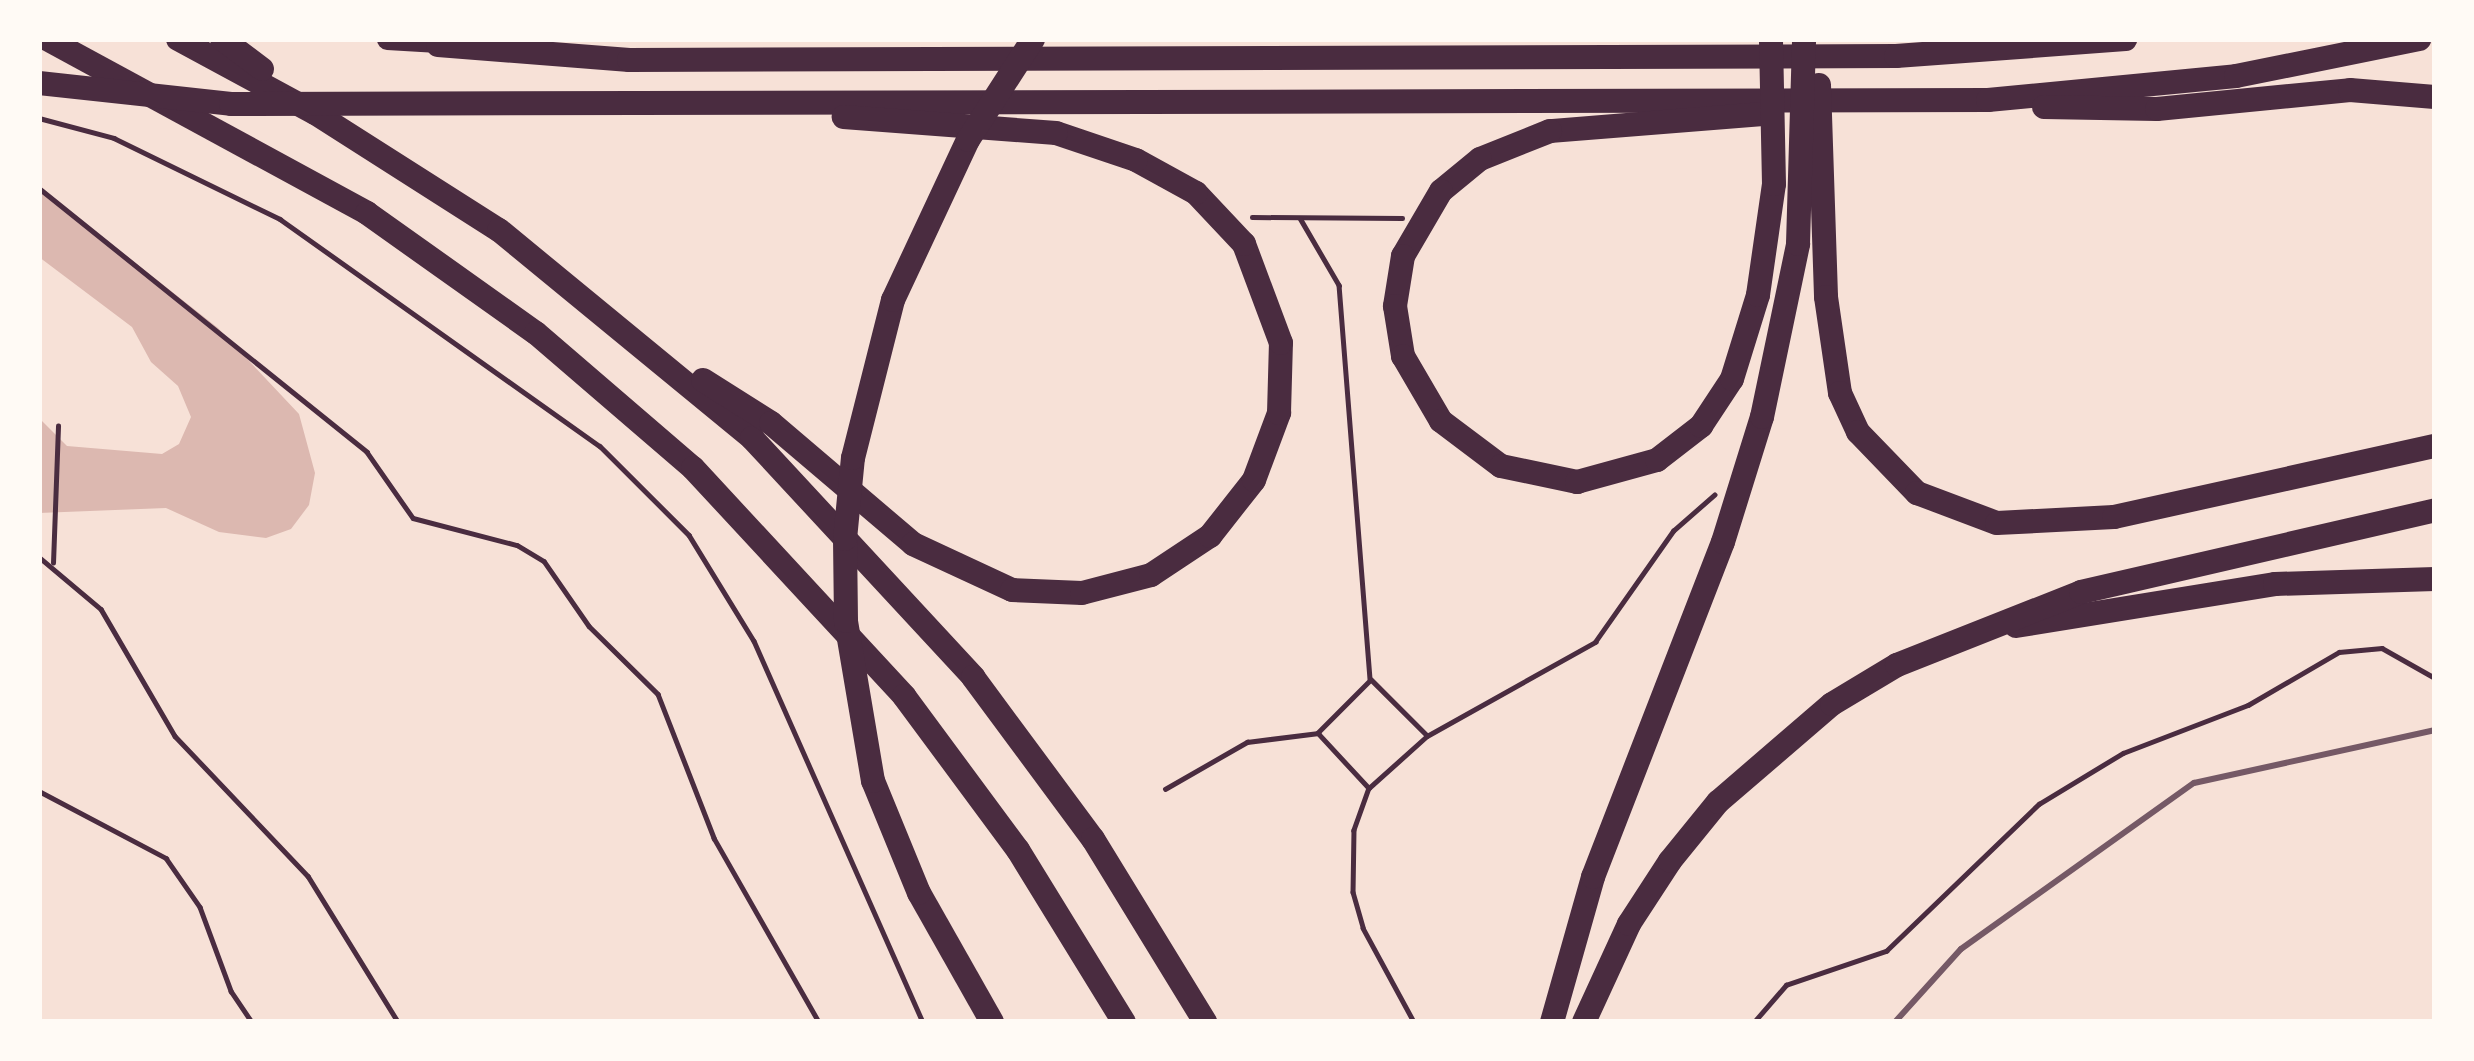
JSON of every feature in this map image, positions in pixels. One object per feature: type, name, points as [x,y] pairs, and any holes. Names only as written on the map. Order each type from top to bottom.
[{"type":"highway","points":[[47,39],[188,109],[367,213],[536,333],[693,468],[904,696],[1018,850],[1124,1022]]},
{"type":"highway","points":[[178,39],[315,113],[499,230],[668,362],[829,514],[973,677],[1093,839],[1205,1022]]},
{"type":"highway","points":[[222,39],[315,113]]},
{"type":"highway","points":[[992,1022],[919,893],[873,782],[846,600],[853,458],[869,378],[893,300],[946,182],[1033,39]]},
{"type":"highway","points":[[1771,39],[1774,184],[1743,354],[1701,426],[1657,460],[1577,482],[1501,466],[1441,421],[1403,356],[1397,280],[1420,218],[1480,159],[1550,131],[1733,118],[1812,102]]},
{"type":"highway","points":[[1806,39],[1822,104],[1831,351],[1858,432],[1884,466],[1955,513],[1997,523],[2114,518],[2435,446]]},
{"type":"highway","points":[[1552,1022],[1593,877],[1744,480],[1778,354],[1803,188],[1806,39]]},
{"type":"highway","points":[[438,45],[629,60],[1896,56],[2125,39]]},
{"type":"highway","points":[[39,83],[231,104],[796,104],[1298,96],[1988,100],[2236,76],[2420,39]]},
{"type":"highway","points":[[1988,100],[2115,110],[2350,90],[2435,97]]},
{"type":"highway","points":[[668,362],[771,423],[883,521],[961,571],[1047,594],[1117,586],[1210,536],[1254,480],[1274,431],[1282,379],[1274,308],[1222,217],[1166,174],[1056,134],[865,119],[796,104]]},
{"type":"highway","points":[[1584,1022],[1629,924],[1718,802],[1832,704],[1966,635],[2140,575],[2435,510]]},
{"type":"highway","points":[[1966,635],[2275,584],[2435,579]]},
{"type":"main road","points":[[388,39],[438,45],[491,39]]},
{"type":"lane","points":[[1895,1022],[1961,949],[2194,783],[2435,730]]},
{"type":"path","points":[[39,118],[114,138],[280,219],[600,446],[689,535],[754,640],[923,1022]]},
{"type":"path","points":[[39,188],[367,452],[412,518],[517,545],[544,561],[589,626],[658,694],[696,801],[819,1022]]},
{"type":"path","points":[[1222,217],[1420,218]]},
{"type":"path","points":[[1300,218],[1339,285],[1371,680],[1427,736]]},
{"type":"path","points":[[53,563],[58,426]]},
{"type":"path","points":[[1414,1022],[1363,928],[1353,892],[1354,830],[1369,788],[1427,736],[1595,642],[1673,531],[1744,480]]},
{"type":"path","points":[[39,557],[53,563],[101,608],[200,767],[308,876],[398,1022]]},
{"type":"path","points":[[1754,1022],[1804,976],[1886,951],[2039,804],[2123,753],[2248,705],[2339,652],[2382,648],[2435,678]]},
{"type":"path","points":[[1165,789],[1225,750],[1318,734],[1371,680]]},
{"type":"path","points":[[1318,734],[1369,788]]},
{"type":"path","points":[[39,791],[166,858],[200,908],[231,991],[252,1022]]},
{"type":"shaded area","points":[[39,187],[218,328],[299,414],[315,473],[309,505],[291,529],[266,538],[219,532],[166,508],[39,513],[39,418],[67,446],[162,454],[179,444],[191,417],[178,386],[151,362],[132,327],[39,257]]}]
